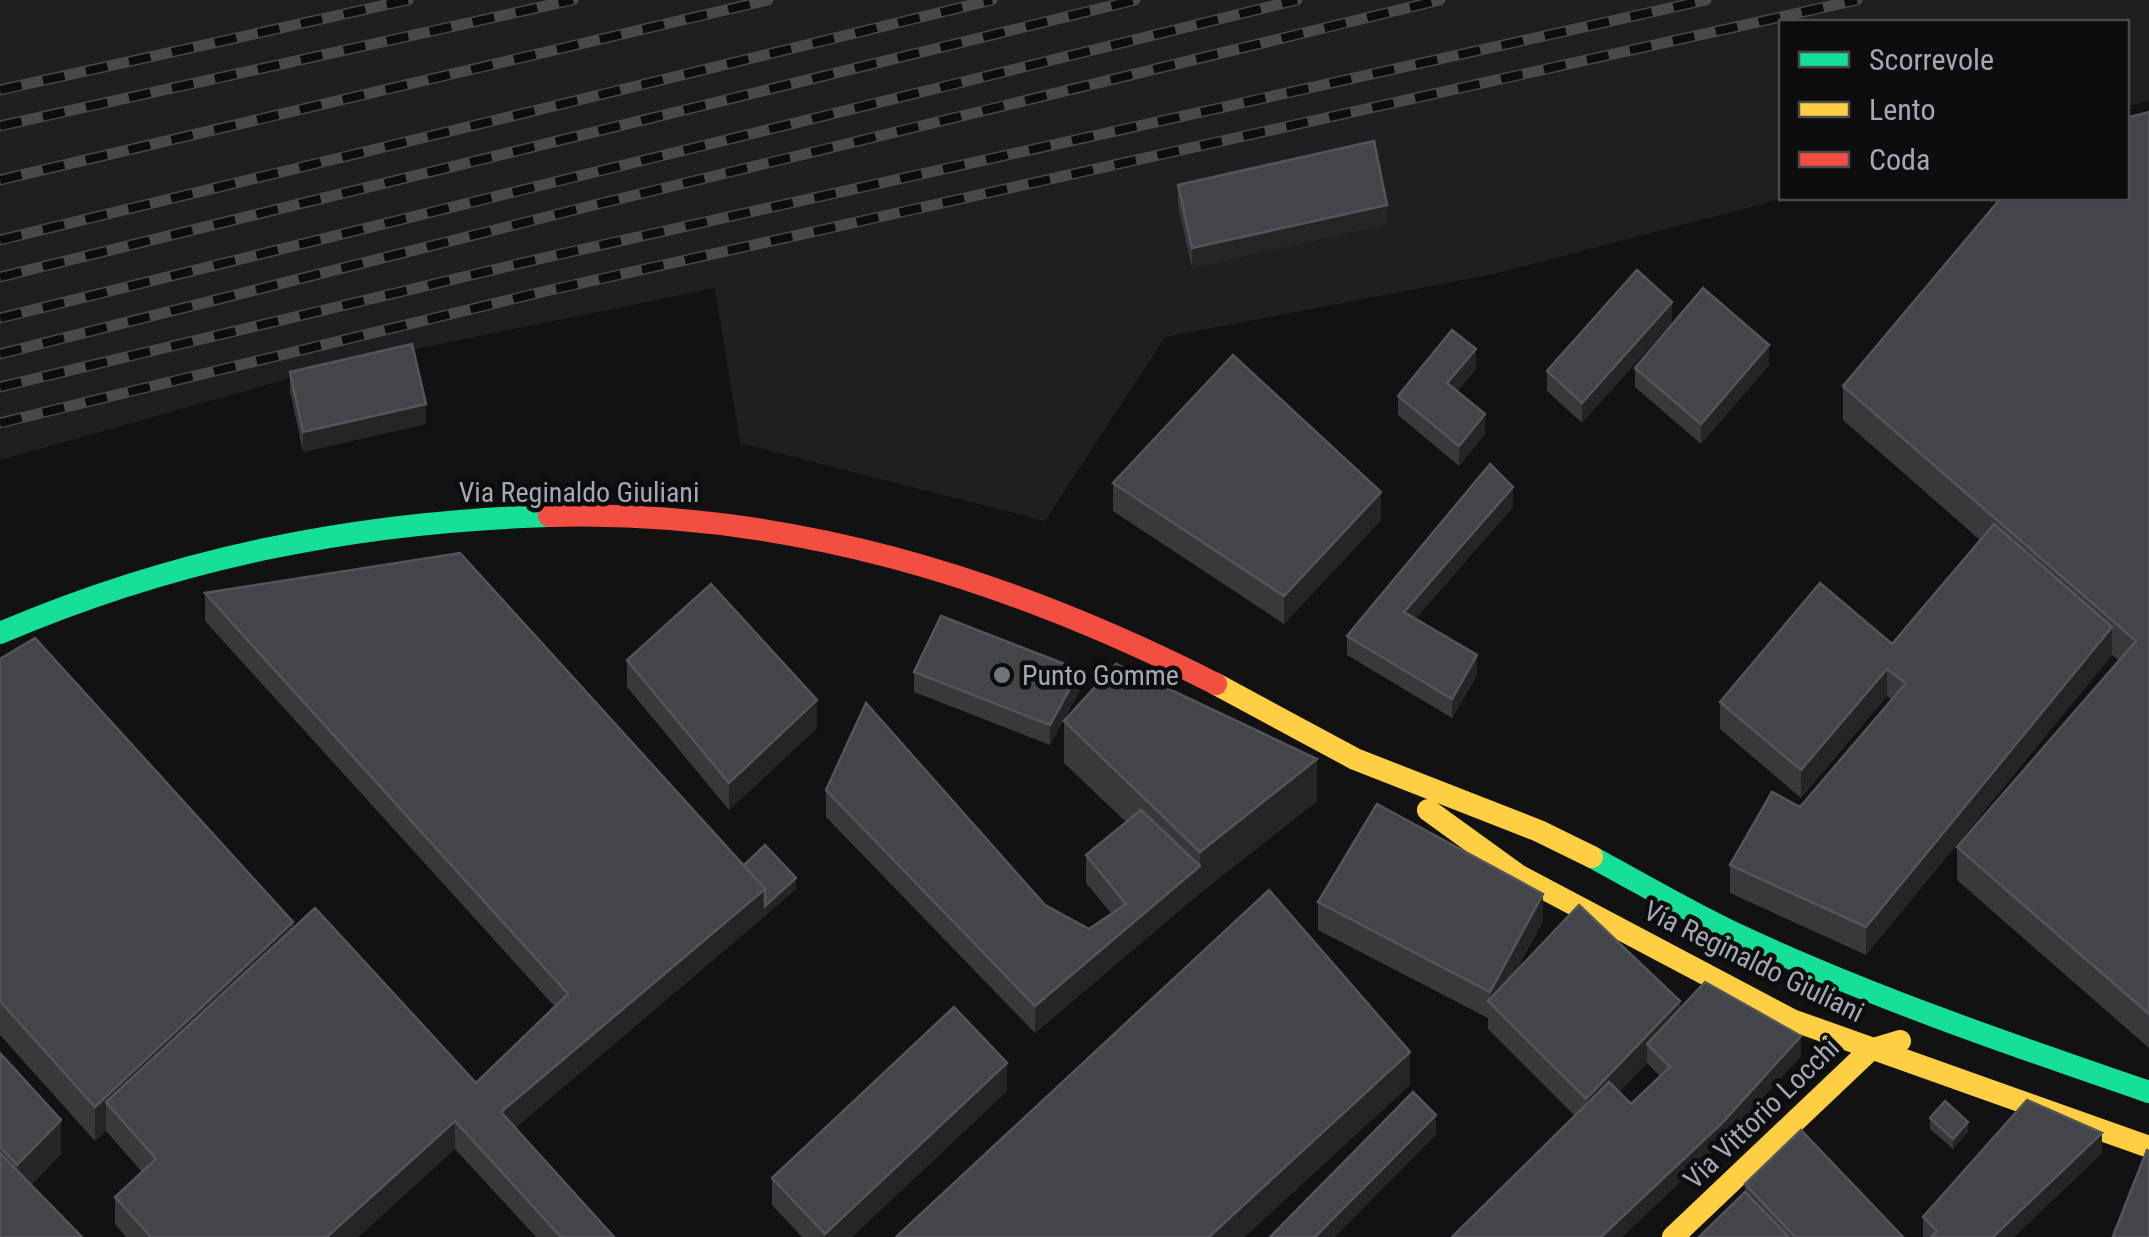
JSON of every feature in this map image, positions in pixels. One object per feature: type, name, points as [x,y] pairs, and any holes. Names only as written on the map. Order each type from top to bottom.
[{"type":"main road","name":"Via Reginaldo Giuliani","points":[[0,634],[151,575],[240,552],[424,525],[530,518],[709,521],[853,546],[917,561],[1063,613],[1208,680],[1365,764],[1542,832],[1730,931],[1953,1025],[2149,1092]]},
{"type":"main road","name":"Via Reginaldo Giuliani","points":[[1365,764],[1518,874],[1792,1020],[2149,1147]]},
{"type":"main road","name":"Via Vittorio Locchi","points":[[1674,1237],[1870,1050],[1953,1025]]},
{"type":"shaded area","points":[[0,0],[2149,0],[2149,100],[2129,106],[2129,20],[1779,20],[1779,200],[1494,274],[1165,337],[1045,521],[740,443],[715,288],[338,365],[0,460]]},
{"type":"building","points":[[2149,112],[2149,1014],[1957,847],[2136,641],[1843,386],[1999,200],[2129,200],[2129,117]]},
{"type":"building","points":[[1374,141],[1387,205],[1192,248],[1178,185]]},
{"type":"building","points":[[1637,270],[1672,302],[1582,403],[1547,371]]},
{"type":"building","points":[[1703,288],[1769,345],[1701,424],[1635,368]]},
{"type":"building","points":[[1452,330],[1476,349],[1447,383],[1485,414],[1459,446],[1398,396]]},
{"type":"building","points":[[412,344],[426,404],[303,432],[290,372]]},
{"type":"building","points":[[1233,355],[1381,492],[1284,596],[1113,483]]},
{"type":"building","points":[[1490,464],[1513,487],[1404,612],[1477,655],[1452,699],[1347,636]]},
{"type":"building","points":[[1994,524],[2112,627],[1866,927],[1730,865],[1772,792],[1800,807],[1906,683],[1887,669],[1801,770],[1720,702],[1820,583],[1892,644]]},
{"type":"building","points":[[460,553],[765,889],[501,1112],[614,1237],[561,1237],[455,1121],[327,1237],[151,1237],[115,1197],[156,1159],[106,1102],[315,908],[476,1083],[568,994],[205,593]]},
{"type":"building","points":[[711,584],[817,700],[729,783],[627,660]]},
{"type":"building","points":[[941,616],[1080,670],[1050,725],[914,672]]},
{"type":"building","points":[[35,638],[293,922],[95,1107],[0,1001],[0,659]]},
{"type":"building","points":[[1116,664],[1317,759],[1200,852],[1064,721]]},
{"type":"building","points":[[866,703],[1045,905],[1089,929],[1126,904],[1086,855],[1141,810],[1200,866],[1035,1006],[826,790]]},
{"type":"building","points":[[1377,804],[1543,894],[1490,992],[1318,902]]},
{"type":"building","points":[[765,845],[796,878],[765,906],[765,889],[744,865]]},
{"type":"building","points":[[1269,890],[1410,1052],[1209,1237],[896,1237]]},
{"type":"building","points":[[1579,905],[1680,1001],[1586,1099],[1488,1001]]},
{"type":"building","points":[[1705,982],[1801,1036],[1723,1122],[1601,1237],[1452,1237],[1609,1082],[1631,1104],[1670,1067],[1647,1044]]},
{"type":"building","points":[[954,1007],[1007,1063],[825,1234],[772,1178]]},
{"type":"building","points":[[0,1053],[61,1120],[17,1165],[0,1147]]},
{"type":"building","points":[[1413,1092],[1436,1115],[1315,1237],[1270,1237]]},
{"type":"building","points":[[2027,1100],[2102,1133],[1993,1237],[1931,1237],[1937,1231],[1923,1217]]},
{"type":"building","points":[[1945,1101],[1968,1122],[1953,1139],[1930,1118]]},
{"type":"building","points":[[1801,1130],[1903,1237],[1795,1237],[1745,1184]]},
{"type":"building","points":[[2147,1150],[2149,1237],[2113,1236]]},
{"type":"building","points":[[0,1153],[82,1237],[0,1237]]},
{"type":"building","points":[[1745,1192],[1789,1237],[1699,1237]]},
{"type":"railway","points":[[0,90],[408,0]]},
{"type":"railway","points":[[0,126],[573,0]]},
{"type":"railway","points":[[0,180],[768,0]]},
{"type":"railway","points":[[0,240],[992,0]]},
{"type":"railway","points":[[0,277],[1135,0]]},
{"type":"railway","points":[[0,318],[1297,0]]},
{"type":"railway","points":[[0,354],[1440,0]]},
{"type":"railway","points":[[0,387],[543,258],[1706,0]]},
{"type":"railway","points":[[0,423],[546,291],[1857,0]]},
{"type":"traffic: fast","points":[[0,633],[134,584],[269,548],[407,526],[549,516]]},
{"type":"traffic: fast","points":[[1592,857],[1716,924],[1836,978],[2149,1092]]},
{"type":"traffic: slow","points":[[1216,684],[1355,759],[1539,831],[1592,857]]},
{"type":"traffic: slow","points":[[1428,810],[1518,875],[1792,1020],[2149,1147]]},
{"type":"traffic: slow","points":[[1673,1237],[1870,1050],[1900,1041]]},
{"type":"traffic: jam","points":[[549,516],[637,517],[724,524],[809,538],[893,558],[976,582],[1057,612],[1216,684]]},
{"type":"place","name":"Punto Gomme","points":[[1002,675]]}]
